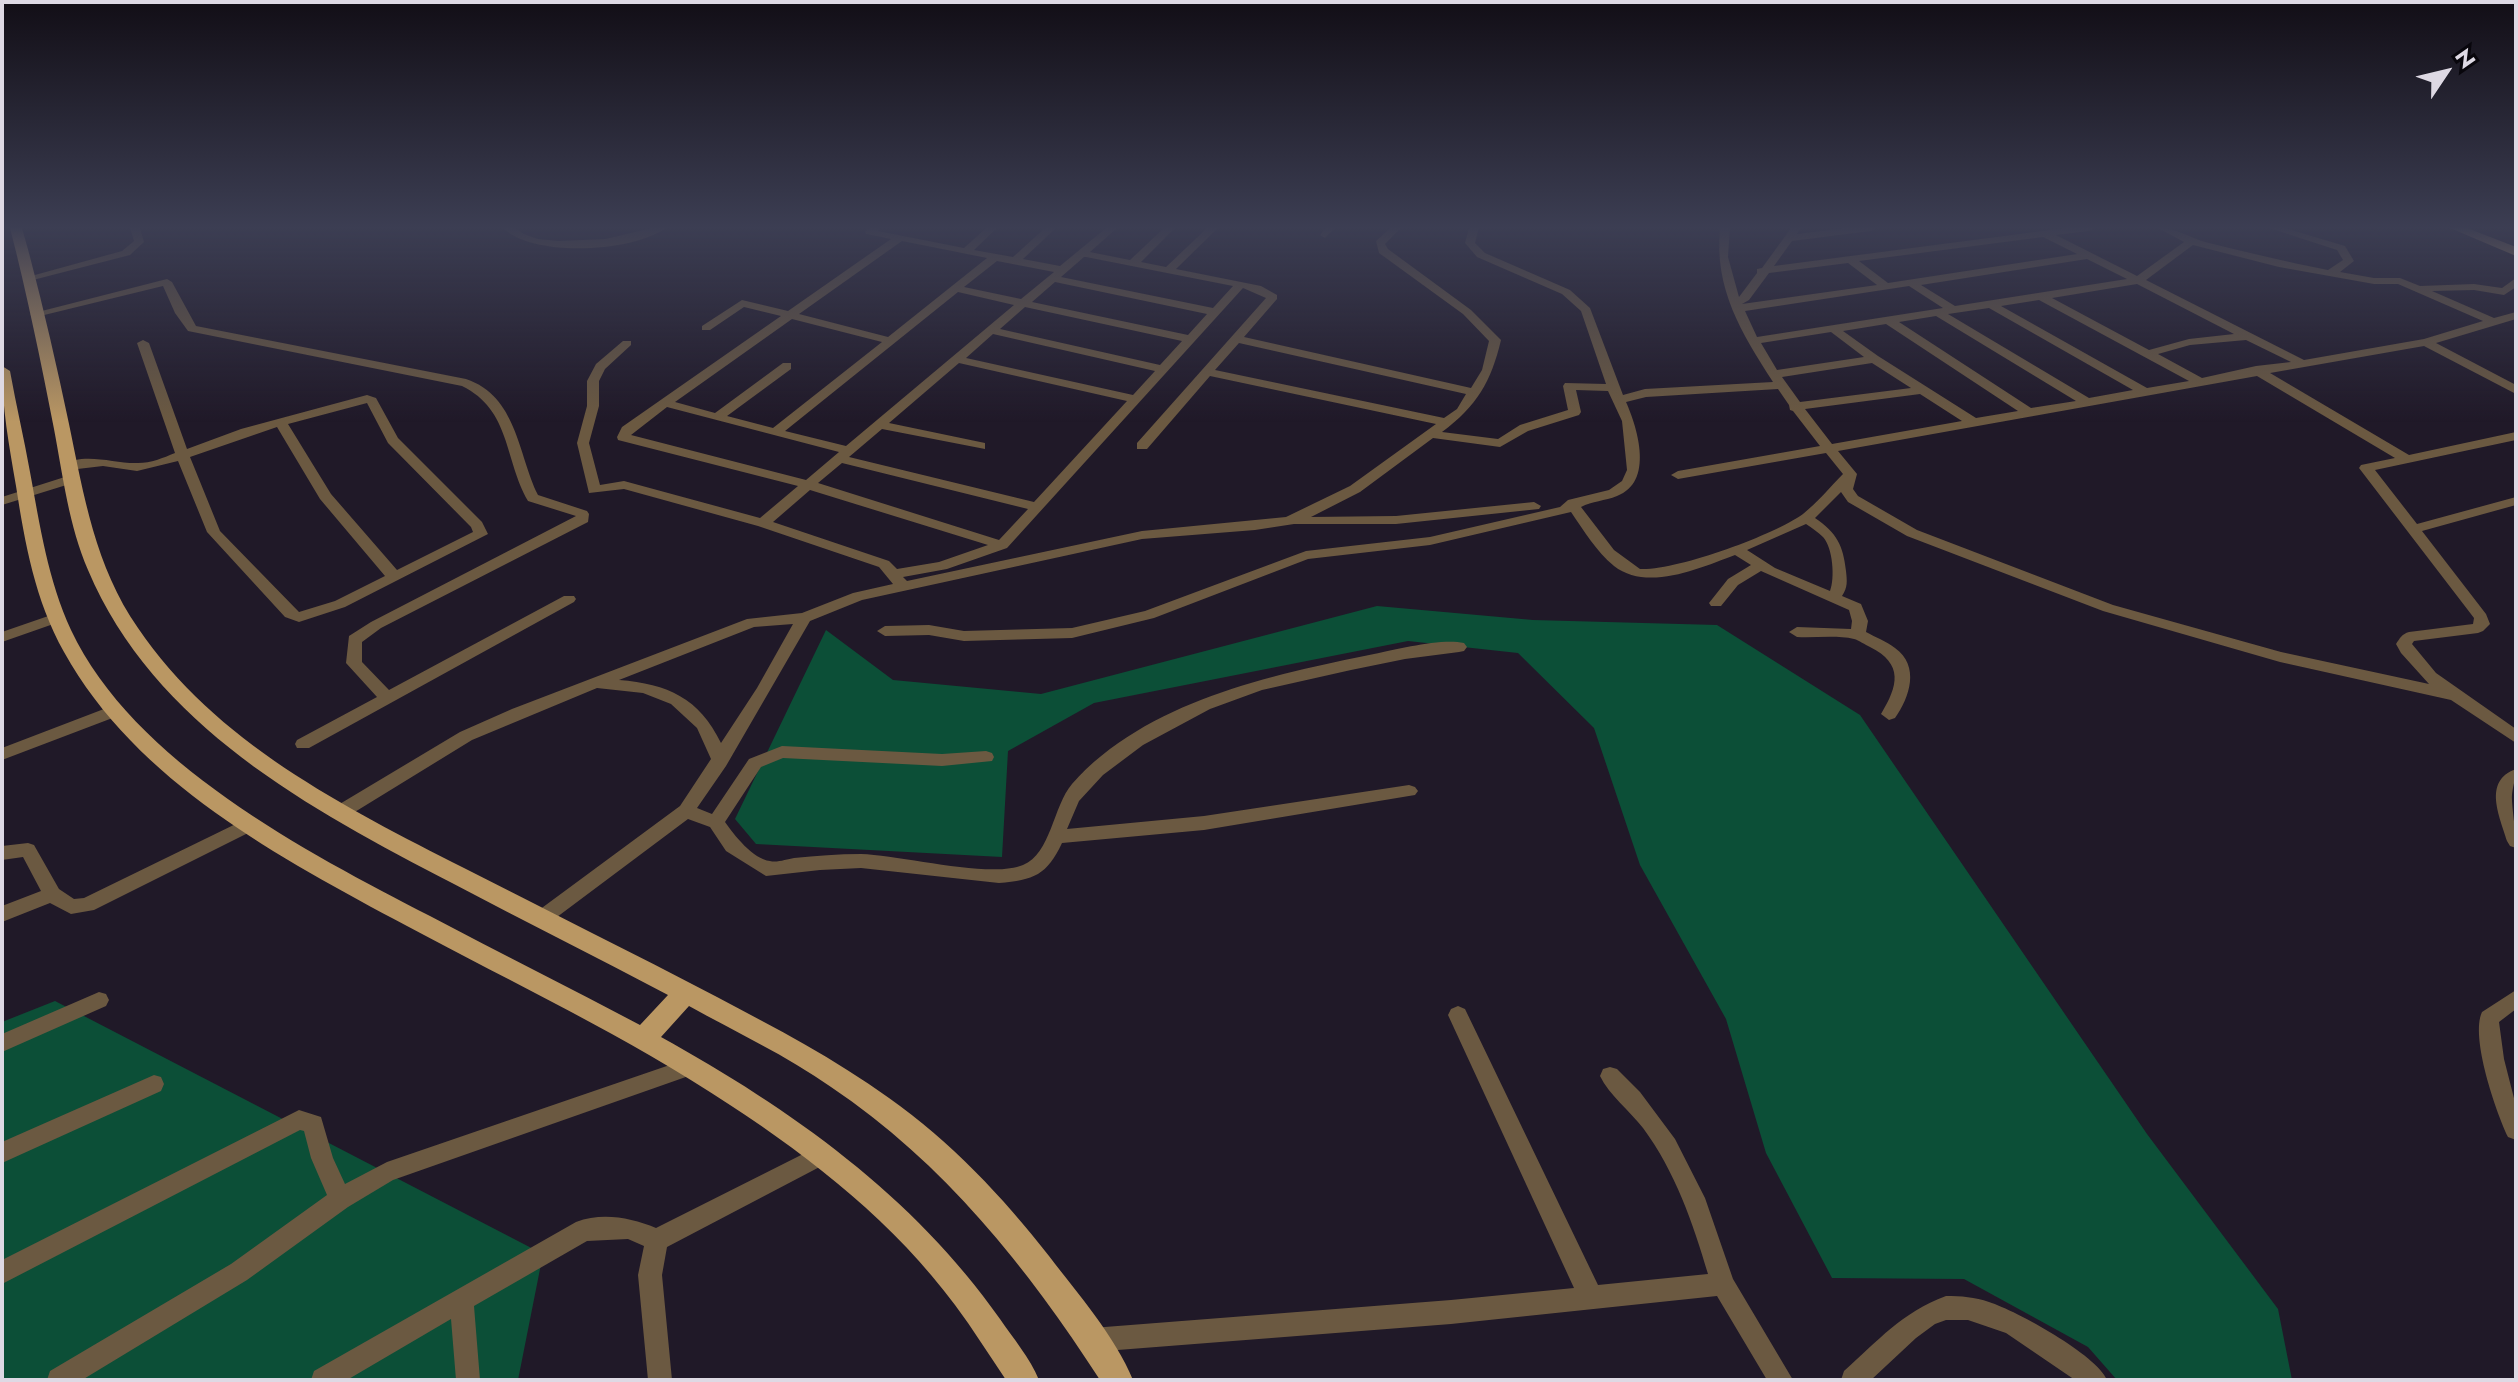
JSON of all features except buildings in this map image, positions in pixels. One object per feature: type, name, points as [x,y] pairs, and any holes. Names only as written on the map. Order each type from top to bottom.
[{"type":"main road","points":[[32,292],[70,473],[99,574],[140,643],[209,722],[257,760],[339,813],[686,992],[840,1078],[945,1157],[1011,1227],[1118,1380]]},
{"type":"main road","points":[[2,371],[13,498],[57,618],[75,654],[117,710],[159,753],[278,846],[457,943],[644,1038],[790,1128],[848,1172],[927,1249],[1024,1380]]},
{"type":"main road","points":[[644,1038],[686,992]]},
{"type":"street","points":[[36,314],[124,292]]},
{"type":"street","points":[[172,292],[192,329],[466,383],[486,392],[513,440],[533,498],[582,514],[583,519],[376,625],[354,640],[354,663],[387,698]]},
{"type":"street","points":[[821,292],[627,430],[623,437],[809,485],[1002,545]]},
{"type":"street","points":[[775,433],[953,292]]},
{"type":"street","points":[[975,292],[1189,339]]},
{"type":"street","points":[[763,523],[1035,292]]},
{"type":"street","points":[[1134,292],[1215,312]]},
{"type":"street","points":[[339,813],[466,736],[752,622],[804,618],[834,604],[1002,545],[1233,292]]},
{"type":"street","points":[[1142,446],[1273,297],[1268,292]]},
{"type":"street","points":[[1289,521],[1355,489],[1447,423],[1472,400],[1473,392],[1488,370],[1495,340],[1467,312],[1440,292]]},
{"type":"street","points":[[885,631],[929,630],[964,636],[1072,633],[1149,615],[1306,555],[1430,541],[1614,493],[1627,483],[1634,470],[1628,421],[1595,333],[1578,300],[1565,292]]},
{"type":"street","points":[[1732,292],[1754,341],[1794,407],[1850,474]]},
{"type":"street","points":[[1737,306],[1748,292]]},
{"type":"street","points":[[1737,306],[1850,292]]},
{"type":"street","points":[[1926,292],[1955,311]]},
{"type":"street","points":[[1754,341],[2069,292]]},
{"type":"street","points":[[2161,292],[2301,363]]},
{"type":"street","points":[[2429,292],[2494,322]]},
{"type":"street","points":[[2042,297],[2197,380]]},
{"type":"street","points":[[706,328],[742,303],[892,341]]},
{"type":"street","points":[[1992,305],[2145,392]]},
{"type":"street","points":[[1940,314],[2085,401]]},
{"type":"street","points":[[1678,475],[2145,392],[2197,380],[2426,342],[2516,315]]},
{"type":"street","points":[[1890,321],[2027,411]]},
{"type":"street","points":[[989,330],[1161,369]]},
{"type":"street","points":[[1835,330],[1874,359],[1973,422]]},
{"type":"street","points":[[2147,354],[2189,342],[2249,336]]},
{"type":"street","points":[[1236,339],[1473,392]]},
{"type":"street","points":[[2426,342],[2516,390]]},
{"type":"street","points":[[13,498],[103,462],[137,467],[183,457],[280,422],[352,401],[370,399],[393,440],[481,530],[478,537],[396,574],[340,604],[299,617],[290,614],[214,532],[183,457],[143,343]]},
{"type":"street","points":[[627,343],[600,367],[593,381],[593,406],[583,443],[594,490],[624,485],[763,523],[884,564],[900,580]]},
{"type":"street","points":[[956,359],[1134,399]]},
{"type":"street","points":[[1430,434],[1497,444],[1529,426],[1575,412],[1569,386],[1616,394],[1645,393],[1779,379],[1874,359]]},
{"type":"street","points":[[717,417],[787,366]]},
{"type":"street","points":[[2256,370],[2406,459]]},
{"type":"street","points":[[1208,372],[1447,423]]},
{"type":"street","points":[[1794,407],[1922,390]]},
{"type":"street","points":[[665,403],[1038,507]]},
{"type":"street","points":[[280,422],[325,496],[391,573],[396,574]]},
{"type":"street","points":[[880,425],[980,446]]},
{"type":"street","points":[[2516,436],[2366,468],[2481,617],[2482,624],[2478,628],[2409,637],[2404,644],[2430,677],[2516,737]]},
{"type":"street","points":[[1578,504],[1606,550],[1624,566],[1642,574],[1735,549],[1806,518],[1850,474]]},
{"type":"street","points":[[1850,474],[1846,489],[1853,499],[1912,533],[2108,608],[2280,657],[2459,696]]},
{"type":"street","points":[[2412,530],[2516,501]]},
{"type":"street","points":[[900,580],[1142,535],[1289,521],[1396,520],[1578,504]]},
{"type":"street","points":[[1806,518],[1829,533],[1838,545],[1841,584],[1834,596]]},
{"type":"street","points":[[1735,549],[1761,565],[1834,596],[1860,612],[1858,634]]},
{"type":"street","points":[[1716,603],[1733,582],[1761,565]]},
{"type":"street","points":[[303,744],[569,599]]},
{"type":"street","points":[[2,637],[57,618]]},
{"type":"street","points":[[542,918],[686,811],[720,762],[804,618]]},
{"type":"street","points":[[1797,632],[1858,634],[1892,654],[1900,663],[1902,693],[1889,714]]},
{"type":"street","points":[[686,811],[716,822],[732,846],[766,869],[827,860],[876,862],[1004,877],[1032,870],[1044,860],[1064,808],[1079,789],[1120,752],[1164,725],[1217,699],[1361,662],[1429,649],[1459,647]]},
{"type":"street","points":[[596,684],[648,687],[673,697],[696,713],[715,743],[720,762]]},
{"type":"street","points":[[2,754],[117,710]]},
{"type":"street","points":[[716,822],[755,763],[782,752],[942,760],[986,757]]},
{"type":"street","points":[[2516,775],[2502,790],[2500,799],[2516,841]]},
{"type":"street","points":[[1055,837],[1204,823],[1409,791]]},
{"type":"street","points":[[2,853],[28,850],[52,894],[71,907],[87,905],[248,825]]},
{"type":"street","points":[[2,914],[52,894]]},
{"type":"street","points":[[2516,998],[2489,1018],[2488,1033],[2499,1073],[2503,1105],[2516,1130]]},
{"type":"street","points":[[2,1043],[99,1000]]},
{"type":"street","points":[[1458,1015],[1591,1297]]},
{"type":"street","points":[[59,1380],[239,1272],[340,1199],[387,1172],[693,1066]]},
{"type":"street","points":[[1610,1076],[1635,1099],[1675,1155],[1701,1208],[1723,1284],[1781,1380]]},
{"type":"street","points":[[2,1153],[154,1084]]},
{"type":"street","points":[[2,1272],[299,1120],[313,1124],[322,1158],[340,1199]]},
{"type":"street","points":[[323,1380],[584,1230],[628,1228],[657,1240],[823,1154]]},
{"type":"street","points":[[657,1240],[650,1275],[660,1380]]},
{"type":"street","points":[[1092,1340],[1451,1312],[1723,1284]]},
{"type":"street","points":[[462,1302],[468,1380]]},
{"type":"street","points":[[1853,1380],[1928,1314],[1948,1306],[1968,1306],[2020,1328],[2095,1380]]},
{"type":"green space","points":[[1377,606],[1533,620],[1717,625],[1860,715],[2147,1134],[2278,1309],[2292,1380],[2117,1380],[2088,1347],[1964,1279],[1832,1278],[1766,1153],[1726,1019],[1640,865],[1594,728],[1518,653],[1408,641],[1094,703],[1008,751],[1002,857],[756,844],[735,819],[826,630],[893,680],[1041,694]]},
{"type":"green space","points":[[55,1001],[543,1254],[518,1380],[2,1380],[2,1022]]}]
